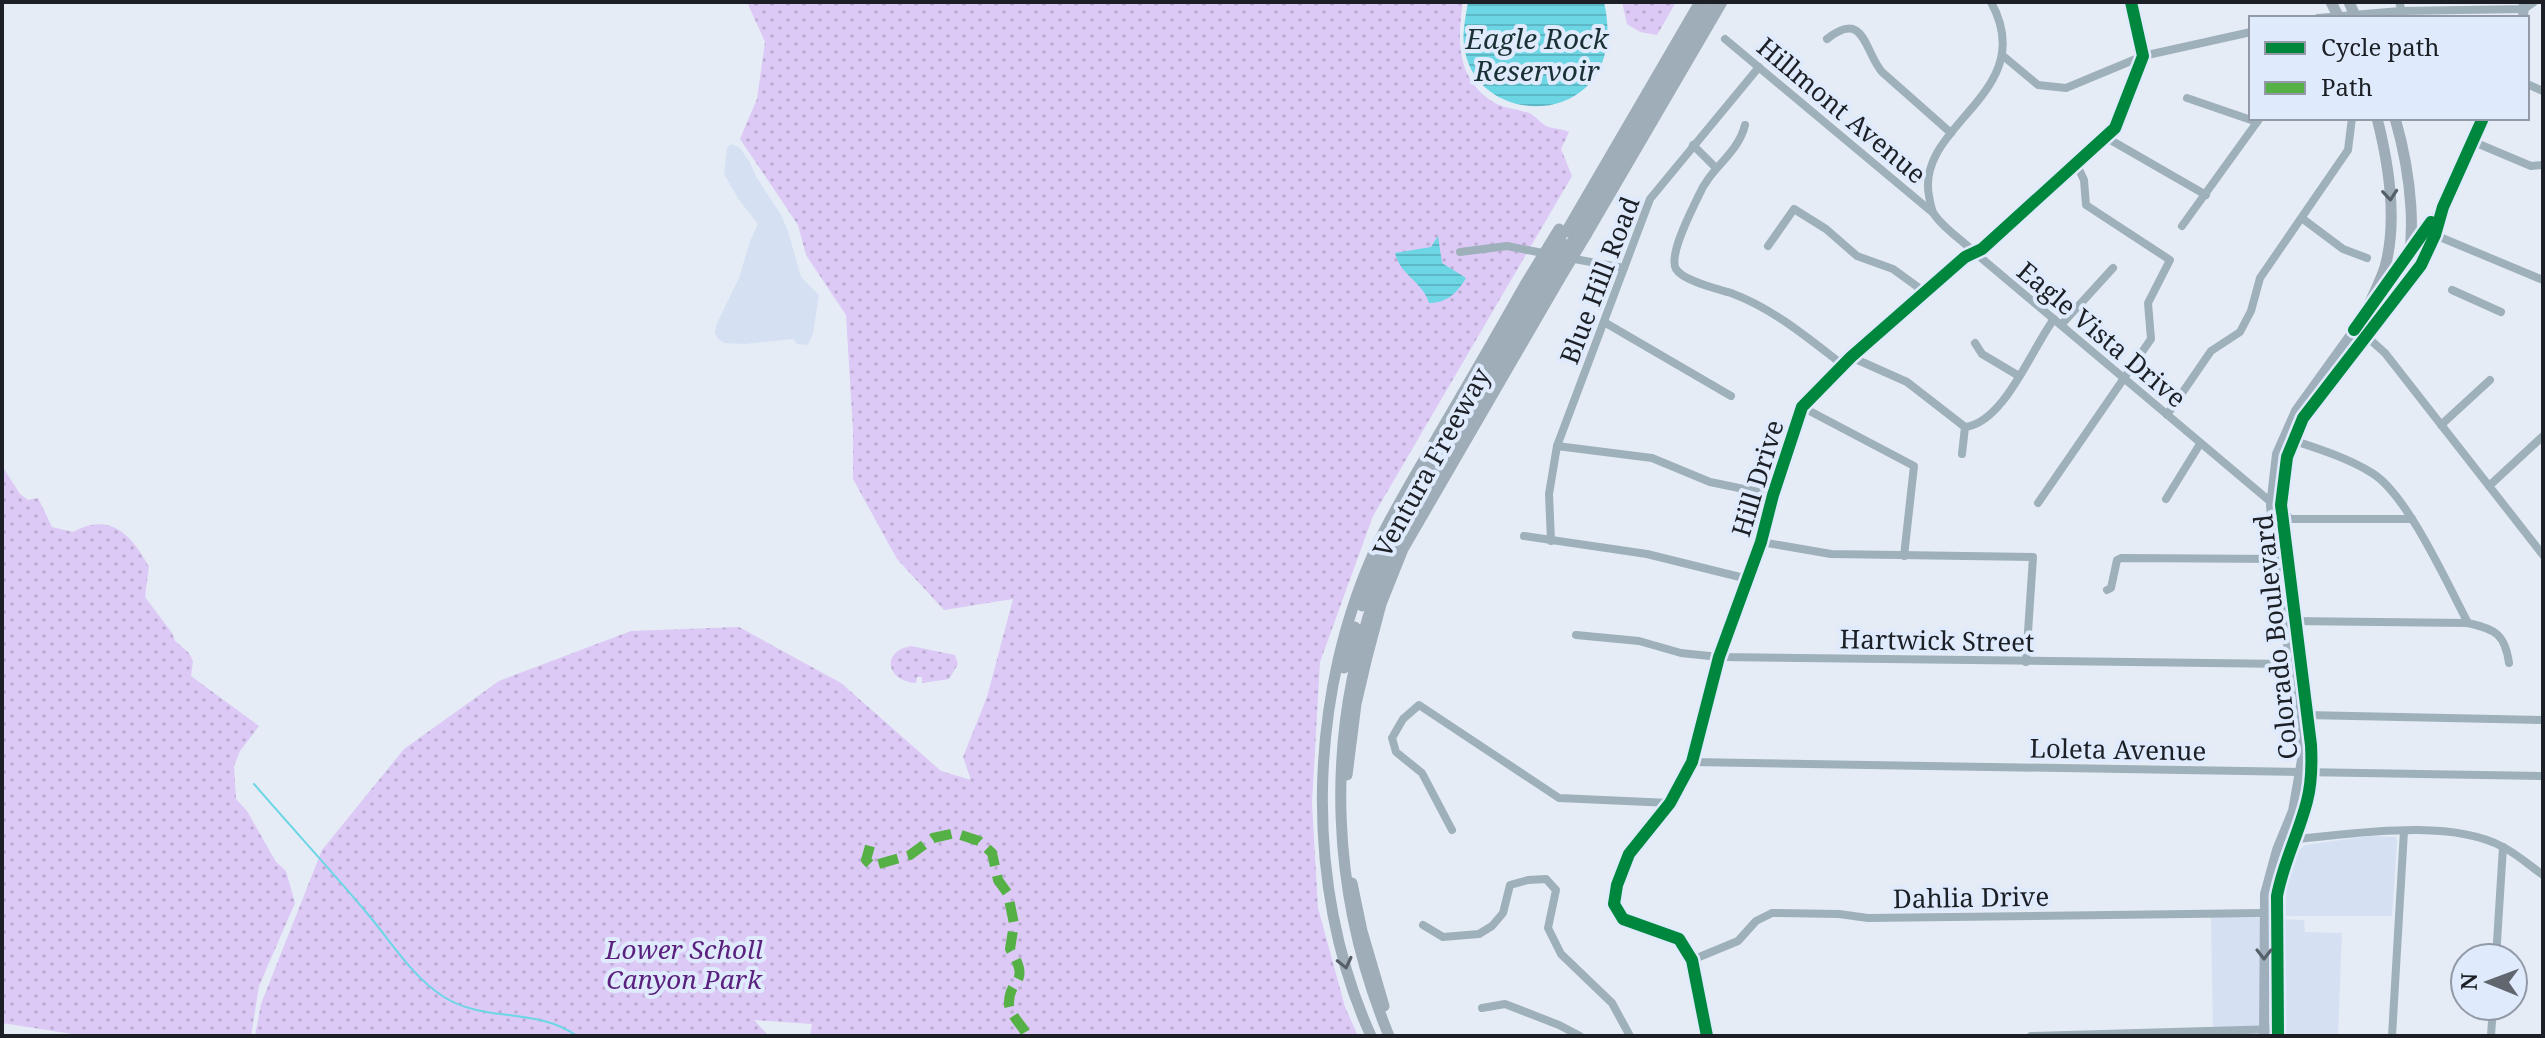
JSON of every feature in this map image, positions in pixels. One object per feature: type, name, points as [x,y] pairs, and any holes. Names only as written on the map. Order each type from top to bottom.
[{"type":"highway","name":"Ventura Freeway","points":[[1397,1036],[1372,969],[1352,883],[1347,834],[1347,782],[1356,704],[1381,604],[1403,549],[1555,278],[1572,232],[1603,180],[1621,130],[1692,2]]},
{"type":"highway","points":[[1621,130],[1700,2]]},
{"type":"highway","points":[[1646,123],[1712,2]]},
{"type":"highway","name":"Ventura Freeway","points":[[1371,1036],[1348,975],[1330,887],[1324,837],[1325,741],[1341,649],[1352,612],[1379,541],[1530,285],[1572,232],[1603,180],[1646,123],[1722,2]]},
{"type":"highway","points":[[2359,323],[2381,277],[2391,228],[2388,180],[2377,120]]},
{"type":"highway","points":[[2395,120],[2407,176],[2411,251],[2407,277],[2399,294]]},
{"type":"highway","points":[[1389,1036],[1368,984],[1342,861],[1340,783],[1350,691],[1363,635],[1392,557],[1409,523],[1555,278]]},
{"type":"main road","name":"Colorado Boulevard","points":[[2278,1032],[2277,896],[2281,875],[2307,801],[2307,772],[2301,748],[2302,716],[2283,559],[2283,474],[2292,440],[2303,418],[2414,276],[2435,235],[2443,207],[2482,120]]},
{"type":"main road","name":"Colorado Boulevard","points":[[2283,559],[2271,503],[2273,472],[2283,435],[2296,411],[2443,207]]},
{"type":"main road","name":"Colorado Boulevard","points":[[2264,1032],[2264,913],[2269,872],[2307,772]]},
{"type":"main road","points":[[2264,913],[2278,914]]},
{"type":"street","points":[[1933,213],[1928,178],[1935,155],[1983,96],[2002,55],[2000,29],[1991,2]]},
{"type":"street","points":[[2131,2],[2143,56]]},
{"type":"street","points":[[2334,16],[2401,10],[2524,10],[2534,2]]},
{"type":"street","points":[[1827,39],[1846,29],[1862,34],[1873,62],[1951,133]]},
{"type":"street","points":[[2002,55],[2038,85],[2066,88],[2143,56],[2249,32]]},
{"type":"street","name":"Hillmont Avenue","points":[[1725,39],[1933,213]]},
{"type":"street","name":"Hill Drive","points":[[1692,960],[1679,939],[1623,919],[1614,904],[1617,885],[1629,854],[1670,803],[1692,762],[1719,657],[1761,542],[1802,407],[1851,357],[1965,257],[1982,249],[2107,138],[2115,128],[2143,56]]},
{"type":"street","name":"Blue Hill Road","points":[[1551,541],[1549,494],[1557,446],[1650,199],[1759,67]]},
{"type":"street","points":[[2187,98],[2249,117]]},
{"type":"street","points":[[2182,226],[2259,120]]},
{"type":"street","points":[[2167,415],[2211,351],[2240,332],[2251,311],[2260,278],[2348,150],[2352,120]]},
{"type":"street","points":[[1745,125],[1738,145],[1701,189],[1674,254],[1675,268],[1699,283],[1770,311],[1843,365]]},
{"type":"street","points":[[2107,138],[2206,195]]},
{"type":"street","points":[[2474,142],[2531,166],[2543,165]]},
{"type":"street","points":[[1693,145],[1716,168]]},
{"type":"street","points":[[2038,503],[2151,339],[2148,303],[2170,260],[2086,205],[2084,180],[2076,163]]},
{"type":"street","points":[[1768,246],[1794,209],[1826,229],[1857,256],[1893,269],[1926,293]]},
{"type":"street","name":"Eagle Vista Drive","points":[[1933,213],[1974,252],[2282,512]]},
{"type":"street","points":[[2303,219],[2343,249],[2367,258]]},
{"type":"street","points":[[2435,235],[2543,280]]},
{"type":"street","points":[[1460,252],[1507,246],[1624,268]]},
{"type":"street","points":[[1851,357],[1907,382],[1965,427],[1977,426],[1987,419],[2019,376],[2040,338],[2113,268]]},
{"type":"street","points":[[2452,290],[2501,312]]},
{"type":"street","points":[[1604,322],[1731,396]]},
{"type":"street","points":[[2359,323],[2543,555]]},
{"type":"street","points":[[1975,343],[1982,354],[2019,376]]},
{"type":"street","points":[[2441,425],[2490,380]]},
{"type":"street","points":[[1802,407],[1914,466],[1904,556]]},
{"type":"street","points":[[1962,454],[1965,427]]},
{"type":"street","points":[[2489,486],[2543,437]]},
{"type":"street","points":[[2292,440],[2374,473],[2393,490],[2468,623]]},
{"type":"street","points":[[2166,499],[2200,444]]},
{"type":"street","points":[[1557,446],[1652,458],[1710,482],[1773,495]]},
{"type":"street","points":[[2282,512],[2291,519],[2412,519]]},
{"type":"street","points":[[1524,536],[1647,554],[1748,579]]},
{"type":"street","points":[[1761,542],[1831,554],[2033,557],[2026,662]]},
{"type":"street","points":[[2107,590],[2111,588],[2117,560],[2121,558],[2283,559]]},
{"type":"street","points":[[2290,621],[2468,623],[2491,628],[2506,645],[2509,663]]},
{"type":"street","name":"Hartwick Street","points":[[1576,635],[1639,641],[1681,653],[1719,657],[2295,664]]},
{"type":"street","points":[[1452,830],[1422,773],[1396,752],[1392,738],[1403,719],[1419,705],[1559,798],[1670,803]]},
{"type":"street","points":[[2302,716],[2543,720]]},
{"type":"street","name":"Loleta Avenue","points":[[1692,762],[2543,776]]},
{"type":"street","points":[[2285,830],[2295,839],[2383,830],[2477,837],[2503,847],[2543,875]]},
{"type":"street","points":[[2392,1036],[2404,831]]},
{"type":"street","points":[[2497,942],[2503,847]]},
{"type":"street","points":[[1423,925],[1443,937],[1479,934],[1492,926],[1503,913],[1510,885],[1546,879],[1556,890],[1548,928],[1561,954],[1612,1003],[1630,1036]]},
{"type":"street","name":"Dahlia Drive","points":[[1692,960],[1738,941],[1756,921],[1772,913],[1824,913],[1868,918],[2264,913]]},
{"type":"street","points":[[1692,960],[1707,1036]]},
{"type":"street","points":[[1482,1008],[1505,1004],[1580,1036]]},
{"type":"street","points":[[2031,1036],[2278,1032]]},
{"type":"shaded area","points":[[732,144],[740,148],[749,161],[781,215],[801,277],[819,295],[813,334],[808,345],[797,344],[793,339],[724,343],[715,333],[758,224],[724,174],[727,147]]},
{"type":"shaded area","points":[[2370,836],[2396,837],[2392,916],[2286,916],[2286,889],[2298,851],[2305,845]]},
{"type":"shaded area","points":[[2211,916],[2304,920],[2305,932],[2342,933],[2338,1036],[2213,1036]]},
{"type":"green space","name":"Lower Scholl Canyon Park","points":[[747,2],[1463,2],[1460,45],[1466,71],[1473,83],[1495,103],[1531,114],[1546,126],[1569,132],[1561,149],[1572,176],[1373,516],[1320,662],[1312,803],[1318,908],[1345,1007],[1358,1036],[810,1036],[812,1024],[754,1020],[769,1036],[255,1036],[261,1004],[322,850],[404,749],[499,681],[631,631],[739,627],[841,683],[941,771],[971,780],[963,757],[987,697],[1013,599],[944,610],[897,559],[853,479],[846,315],[806,255],[798,225],[740,139],[757,99],[765,42]]},
{"type":"green space","points":[[1622,2],[1676,2],[1657,35],[1640,32],[1627,24]]},
{"type":"green space","points":[[2,466],[20,494],[28,500],[38,498],[52,527],[73,532],[98,524],[127,536],[149,567],[145,597],[175,641],[189,653],[193,661],[191,676],[259,726],[240,751],[234,766],[236,799],[247,811],[276,862],[286,871],[295,903],[259,986],[251,1036],[85,1036],[2,1023]]},
{"type":"green space","points":[[911,646],[955,655],[958,664],[949,679],[922,683],[922,677],[917,677],[914,683],[897,676],[891,665],[892,659],[895,653]]},
{"type":"water","name":"Eagle Rock Reservoir","points":[[1468,2],[1604,2],[1607,44],[1596,75],[1575,96],[1549,105],[1520,105],[1494,94],[1474,74],[1464,45]]},
{"type":"water","points":[[1438,236],[1442,263],[1466,278],[1451,296],[1429,303],[1395,253],[1431,247]]},
{"type":"waterway","points":[[254,784],[411,969],[432,989],[460,1005],[545,1021],[577,1036]]},
{"type":"marked path","points":[[870,846],[866,860],[872,866],[910,855],[933,838],[955,833],[979,841],[992,853],[998,880],[1008,894],[1014,924],[1010,949],[1020,975],[1010,994],[1009,1006],[1027,1036]]},
{"type":"cycle path","points":[[1707,1036],[1692,960],[1679,939],[1623,919],[1614,904],[1617,885],[1629,854],[1670,803],[1692,762],[1719,657],[1761,542],[1802,407],[1851,357],[1965,257],[1982,249],[2115,128],[2143,56],[2131,2]]},
{"type":"cycle path","points":[[2278,1036],[2277,896],[2307,801],[2311,766],[2281,505],[2287,457],[2303,418],[2421,265],[2482,120]]},
{"type":"cycle path","points":[[2354,330],[2431,222]]}]
